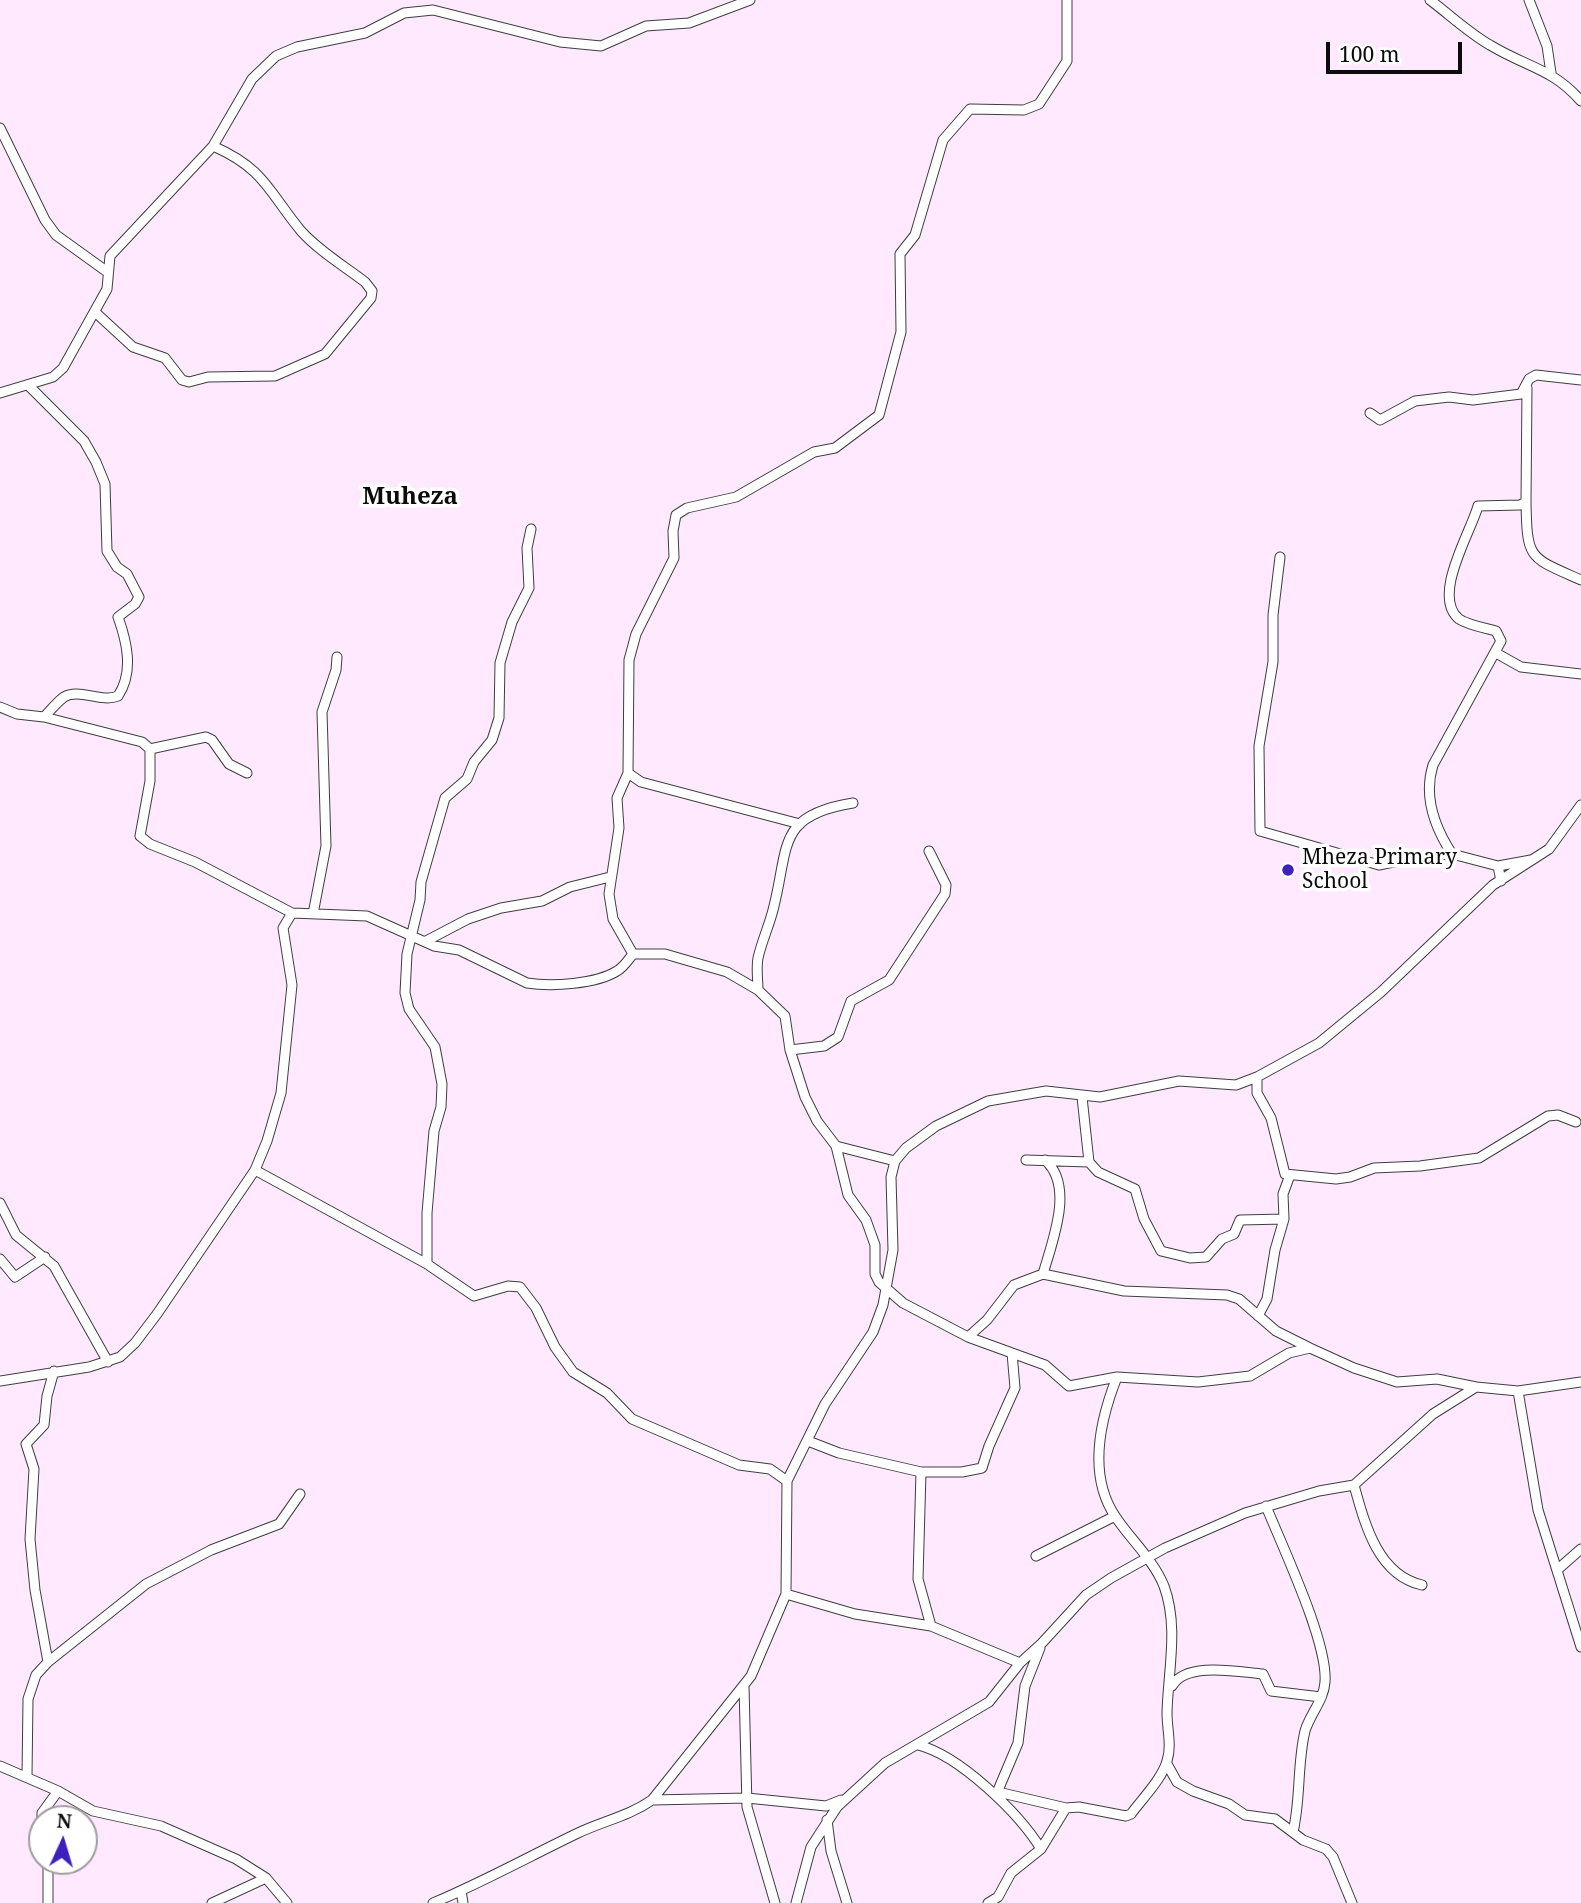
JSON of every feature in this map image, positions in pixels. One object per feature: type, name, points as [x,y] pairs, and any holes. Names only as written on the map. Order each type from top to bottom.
[{"type":"street","points":[[0,393],[53,377],[63,368],[107,289],[106,271],[110,256],[213,146],[252,79],[276,56],[297,47],[365,33],[404,13],[433,10],[560,42],[601,46],[646,26],[689,23],[750,0]]},
{"type":"street","points":[[634,954],[613,919],[610,877],[619,828],[617,798],[628,773],[629,660],[636,634],[674,558],[673,531],[676,515],[687,508],[736,497],[814,452],[835,448],[879,415],[901,332],[900,254],[915,235],[943,140],[971,109],[1024,110],[1039,104],[1067,61],[1067,0]]},
{"type":"street","points":[[1430,0],[1490,45],[1564,82],[1581,101]]},
{"type":"street","points":[[1529,0],[1547,46],[1550,73]]},
{"type":"street","points":[[0,128],[45,220],[56,235],[106,271]]},
{"type":"street","points":[[95,312],[133,347],[165,358],[181,380],[189,382],[208,377],[275,376],[325,354],[371,298],[372,291],[365,282],[303,233],[269,184],[253,168],[213,146]]},
{"type":"street","points":[[1581,380],[1535,375],[1529,379],[1526,502],[1526,542],[1536,560],[1581,580]]},
{"type":"street","points":[[29,386],[84,441],[96,462],[105,484],[107,551],[117,567],[127,573],[139,597],[135,604],[118,617],[126,638],[128,661],[126,684],[118,696],[100,699],[72,695],[64,698],[44,717]]},
{"type":"street","points":[[1370,414],[1380,420],[1415,401],[1450,397],[1473,400],[1515,395],[1527,388]]},
{"type":"street","points":[[1452,855],[1436,829],[1428,781],[1433,765],[1496,653],[1500,635],[1460,620],[1452,609],[1453,569],[1478,506],[1520,505],[1526,502]]},
{"type":"street","points":[[427,1264],[427,1213],[434,1131],[442,1084],[435,1047],[409,1009],[405,993],[405,971],[420,901],[421,882],[445,798],[467,779],[474,762],[492,740],[500,663],[512,622],[529,588],[527,548],[531,529]]},
{"type":"street","points":[[1280,556],[1273,615],[1273,663],[1259,746],[1260,831],[1379,865],[1417,857],[1452,855],[1498,866],[1536,859]]},
{"type":"street","points":[[1496,653],[1521,667],[1581,674]]},
{"type":"street","points":[[313,914],[326,846],[322,712],[336,670],[337,657]]},
{"type":"street","points":[[0,707],[17,715],[44,717],[142,742],[149,749],[150,781],[140,836],[150,844],[195,862],[292,914],[367,916],[434,946],[459,950],[527,984],[603,978],[620,970],[634,954],[666,954],[727,972],[758,990],[785,1016],[790,1049],[805,1097],[817,1121],[836,1146],[848,1195],[866,1220],[875,1245],[875,1275],[885,1288],[903,1303],[968,1337],[1045,1365],[1074,1387],[1117,1377],[1198,1382],[1250,1376],[1289,1353],[1310,1348]]},
{"type":"street","points":[[149,749],[206,737],[212,740],[229,764],[247,773]]},
{"type":"street","points":[[628,773],[641,782],[800,824]]},
{"type":"street","points":[[758,990],[758,959],[775,906],[784,848],[800,824],[825,808],[853,803]]},
{"type":"street","points":[[652,1800],[751,1676],[786,1594],[787,1481],[825,1404],[873,1332],[893,1250],[890,1189],[895,1161],[906,1148],[936,1126],[988,1101],[1046,1091],[1100,1097],[1179,1081],[1236,1085],[1257,1077],[1320,1042],[1381,992],[1471,904],[1536,859],[1562,835],[1581,805]]},
{"type":"street","points":[[790,1049],[824,1046],[838,1037],[851,1001],[890,980],[945,894],[946,885],[929,851]]},
{"type":"street","points":[[1498,866],[1501,881]]},
{"type":"street","points":[[426,941],[468,919],[501,908],[542,901],[570,887],[610,877]]},
{"type":"street","points":[[0,1381],[108,1362],[120,1357],[135,1343],[255,1170],[267,1142],[281,1093],[292,985],[283,928],[292,914]]},
{"type":"street","points":[[1257,1077],[1258,1093],[1271,1118],[1282,1168],[1290,1175],[1336,1179],[1374,1168],[1419,1167],[1479,1158],[1548,1116],[1566,1116],[1576,1122]]},
{"type":"street","points":[[1082,1097],[1089,1162],[1098,1172],[1135,1189],[1144,1219],[1159,1249],[1169,1254],[1206,1257],[1222,1239],[1234,1234],[1240,1220],[1284,1219]]},
{"type":"street","points":[[836,1146],[895,1161]]},
{"type":"street","points":[[1026,1160],[1089,1162]]},
{"type":"street","points":[[1043,1274],[1060,1216],[1056,1171],[1045,1160]]},
{"type":"street","points":[[255,1170],[427,1264],[474,1296],[508,1286],[520,1287],[536,1308],[555,1347],[573,1372],[607,1392],[632,1419],[739,1465],[770,1469],[787,1481]]},
{"type":"street","points":[[1258,1316],[1268,1298],[1275,1250],[1284,1219],[1283,1194],[1290,1175]]},
{"type":"street","points":[[0,1203],[16,1235],[45,1257],[72,1296],[108,1362]]},
{"type":"street","points":[[0,1259],[16,1277],[45,1257]]},
{"type":"street","points":[[968,1337],[987,1320],[1013,1285],[1043,1274],[1124,1290],[1227,1294],[1238,1299],[1276,1331],[1353,1368],[1397,1382],[1429,1378],[1476,1387],[1518,1391],[1581,1382]]},
{"type":"street","points":[[1289,1353],[1296,1339]]},
{"type":"street","points":[[808,1441],[839,1453],[921,1472],[977,1470],[985,1464],[989,1446],[1015,1388],[1012,1353]]},
{"type":"street","points":[[48,1662],[35,1590],[30,1539],[34,1469],[26,1444],[44,1425],[47,1396],[54,1371]]},
{"type":"street","points":[[996,1795],[1066,1808],[1131,1814],[1167,1763],[1170,1742],[1167,1714],[1171,1689],[1170,1607],[1163,1584],[1115,1516],[1101,1488],[1099,1434],[1117,1377]]},
{"type":"street","points":[[796,1903],[811,1847],[827,1821],[847,1797],[885,1763],[989,1702],[1020,1663],[1086,1595],[1147,1559],[1266,1506],[1354,1485],[1433,1414],[1476,1387]]},
{"type":"street","points":[[1518,1391],[1538,1510],[1581,1647]]},
{"type":"street","points":[[921,1472],[918,1579],[931,1626]]},
{"type":"street","points":[[1354,1485],[1368,1533],[1384,1559],[1404,1581],[1422,1584]]},
{"type":"street","points":[[27,1776],[29,1699],[36,1675],[48,1662],[146,1584],[211,1550],[279,1524],[300,1494]]},
{"type":"street","points":[[1266,1506],[1300,1590],[1321,1656],[1325,1679],[1321,1697],[1306,1728],[1299,1806],[1293,1832]]},
{"type":"street","points":[[1035,1556],[1115,1516]]},
{"type":"street","points":[[1557,1570],[1581,1549]]},
{"type":"street","points":[[786,1594],[855,1614],[931,1626],[1020,1663]]},
{"type":"street","points":[[996,1795],[1018,1743],[1025,1686],[1042,1643]]},
{"type":"street","points":[[1171,1689],[1177,1678],[1184,1674],[1217,1669],[1263,1674],[1271,1691],[1321,1697]]},
{"type":"street","points":[[744,1686],[747,1798],[775,1903]]},
{"type":"street","points":[[918,1745],[944,1754],[996,1795],[1034,1837],[1041,1849]]},
{"type":"street","points":[[1167,1763],[1177,1782],[1193,1791],[1229,1804],[1245,1815],[1275,1819],[1303,1840],[1326,1849],[1333,1857],[1352,1903]]},
{"type":"street","points":[[0,1766],[27,1776],[93,1811],[161,1826],[236,1859],[267,1878],[287,1903]]},
{"type":"street","points":[[48,1805],[58,1791]]},
{"type":"street","points":[[433,1903],[652,1800],[747,1798],[826,1806],[847,1797]]},
{"type":"street","points":[[813,1806],[824,1812],[831,1851],[847,1903]]},
{"type":"street","points":[[988,1903],[998,1897],[1011,1873],[1041,1849],[1066,1808]]},
{"type":"street","points":[[48,1875],[48,1903]]},
{"type":"street","points":[[212,1903],[267,1878]]},
{"type":"street","points":[[461,1891],[463,1903]]},
{"type":"place","name":"Mheza Primary School","points":[[1288,870]]},
{"type":"district","name":"Muheza","points":[[410,497]]}]
